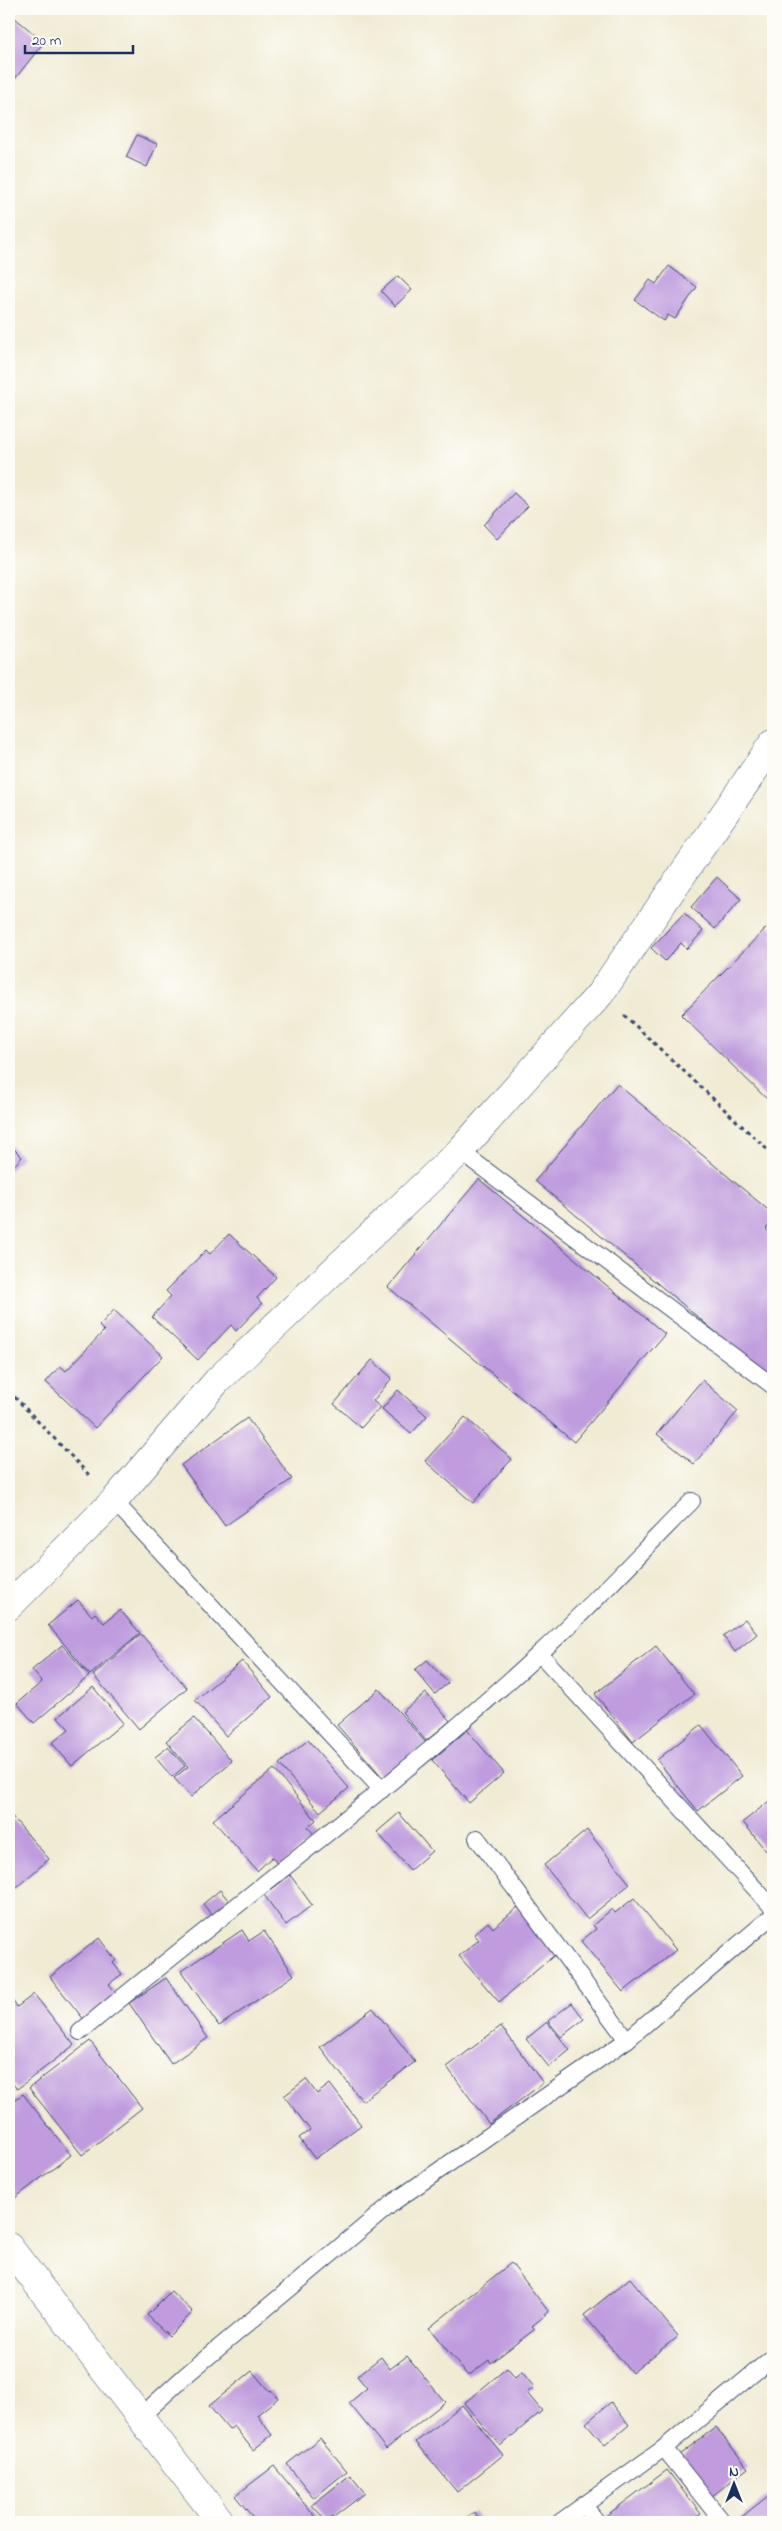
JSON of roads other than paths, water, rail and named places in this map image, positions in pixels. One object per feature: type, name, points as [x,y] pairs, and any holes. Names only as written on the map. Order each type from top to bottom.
[{"type":"street","points":[[9,1606],[114,1501],[217,1381],[460,1151],[600,994],[773,744]]},
{"type":"street","points":[[9,2247],[221,2522]]},
{"type":"lane","points":[[460,1151],[773,1386]]},
{"type":"lane","points":[[114,1501],[382,1790]]},
{"type":"lane","points":[[80,2032],[168,1959],[382,1790],[540,1654],[692,1501]]},
{"type":"lane","points":[[540,1654],[773,1908]]},
{"type":"lane","points":[[477,1838],[627,2040]]},
{"type":"lane","points":[[139,2418],[186,2375],[394,2201],[627,2040],[773,1915]]},
{"type":"lane","points":[[560,2522],[664,2448],[773,2357]]},
{"type":"lane","points":[[664,2448],[723,2522]]},
{"type":"lane","points":[[583,2504],[597,2522]]}]
